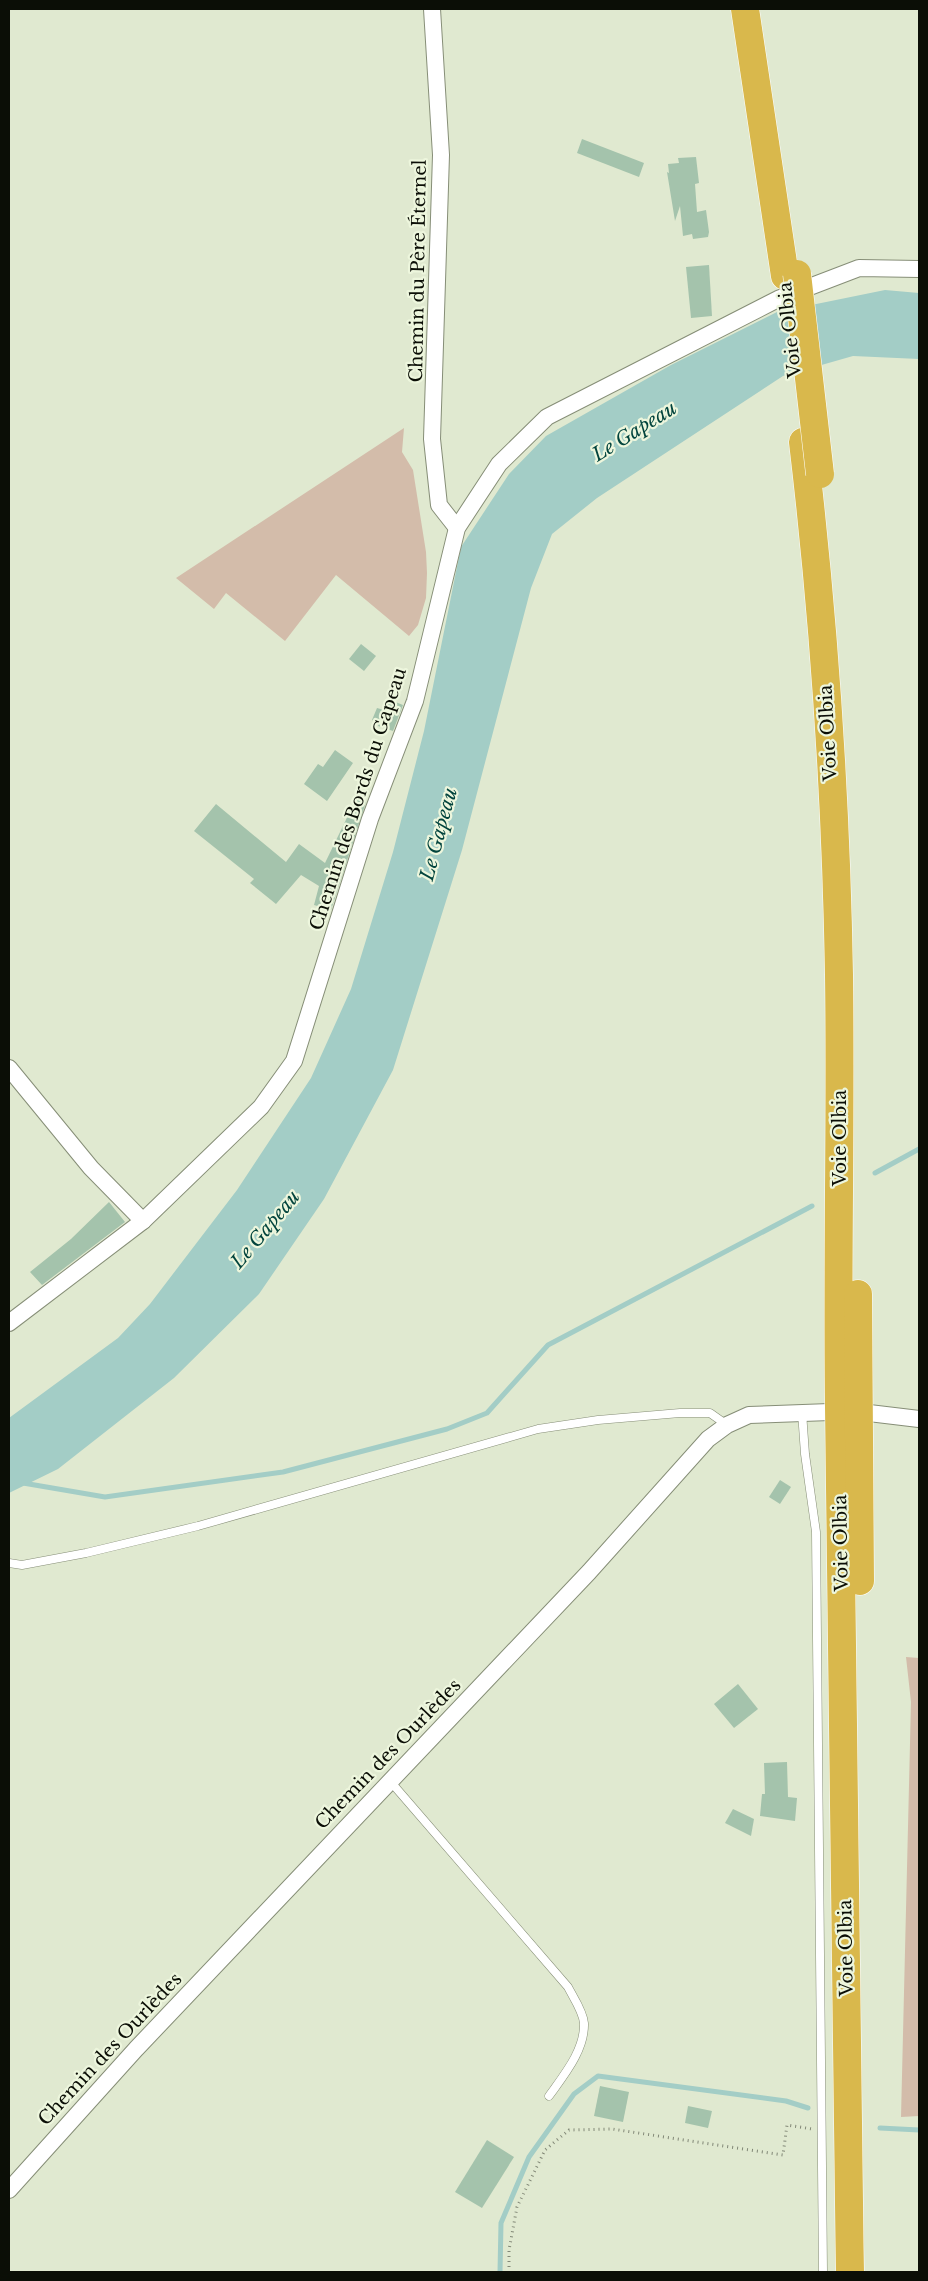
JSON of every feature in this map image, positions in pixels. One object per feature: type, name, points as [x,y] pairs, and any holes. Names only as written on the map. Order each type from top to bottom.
[{"type":"highway","name":"Voie Olbia","points":[[744,9],[791,275]]},
{"type":"highway","name":"Voie Olbia","points":[[760,9],[776,115],[791,275],[814,476],[830,576],[845,801],[858,1194],[859,1801],[865,2272]]},
{"type":"highway","name":"Voie Olbia","points":[[814,476],[815,546],[836,864],[839,972],[839,1406],[850,2272]]},
{"type":"street","name":"Chemin du Père Éternel","points":[[432,9],[441,155],[432,439],[439,505],[457,528]]},
{"type":"street","name":"Chemin des Bords du Gapeau","points":[[9,1323],[143,1221],[261,1108],[294,1061],[370,819],[415,700],[457,528],[499,464],[547,417],[778,299],[859,268],[919,269]]},
{"type":"street","points":[[9,1068],[91,1168],[143,1221]]},
{"type":"street","name":"Chemin des Ourlèdes","points":[[9,2190],[136,2048],[589,1572],[708,1439],[727,1425],[749,1415],[830,1412]]},
{"type":"street","points":[[869,1413],[919,1419]]},
{"type":"lane","points":[[802,1412],[805,1454],[816,1532],[823,2272]]},
{"type":"lane","points":[[9,1564],[22,1565],[86,1553],[198,1526],[538,1428],[680,1413],[710,1413],[727,1425]]},
{"type":"lane","points":[[390,1781],[568,1987],[584,2022],[580,2045],[570,2066],[549,2096]]},
{"type":"path","points":[[509,2272],[508,2250],[517,2207],[545,2150],[569,2130],[612,2129],[783,2155],[788,2125],[823,2130]]},
{"type":"shaded area","points":[[404,428],[402,452],[413,470],[426,552],[427,573],[426,598],[418,625],[409,636],[336,575],[285,641],[226,593],[214,609],[176,578]]},
{"type":"shaded area","points":[[906,1657],[919,1658],[919,2116],[901,2117],[911,1702]]},
{"type":"water","name":"Le Gapeau","points":[[885,290],[919,293],[919,359],[853,356],[783,376],[597,498],[552,534],[531,588],[462,850],[393,1070],[324,1199],[259,1294],[174,1378],[58,1469],[9,1493],[9,1418],[118,1338],[150,1304],[237,1190],[311,1078],[351,989],[393,852],[424,731],[461,547],[509,474],[546,436],[671,365],[777,312]]},
{"type":"building","points":[[582,139],[644,163],[639,177],[577,153]]},
{"type":"building","points":[[696,157],[699,183],[695,184],[697,212],[706,210],[709,232],[708,237],[693,239],[692,234],[683,236],[680,206],[675,221],[667,172],[669,173],[668,164],[679,163],[678,158]]},
{"type":"building","points":[[709,265],[712,316],[691,318],[686,267]]},
{"type":"building","points":[[361,644],[376,656],[364,671],[349,659]]},
{"type":"building","points":[[388,699],[403,705],[393,731],[378,726],[379,723],[372,720],[377,708],[384,710]]},
{"type":"building","points":[[335,750],[353,763],[327,801],[304,784],[318,764],[323,767]]},
{"type":"building","points":[[357,797],[366,802],[331,910],[314,905],[319,886],[301,875],[276,904],[250,883],[254,879],[194,831],[216,804],[286,862],[299,844],[325,863]]},
{"type":"building","points":[[109,1202],[125,1222],[42,1285],[30,1272],[71,1239]]},
{"type":"building","points":[[780,1480],[791,1487],[780,1504],[769,1497]]},
{"type":"building","points":[[738,1684],[758,1709],[734,1728],[714,1704]]},
{"type":"building","points":[[787,1762],[788,1797],[797,1798],[795,1821],[760,1816],[762,1794],[765,1794],[764,1763]]},
{"type":"building","points":[[733,1809],[754,1819],[751,1836],[725,1823]]},
{"type":"building","points":[[600,2086],[629,2092],[623,2122],[594,2116]]},
{"type":"building","points":[[688,2106],[712,2111],[708,2128],[685,2123]]},
{"type":"building","points":[[487,2140],[514,2157],[482,2208],[455,2192]]},
{"type":"waterway","points":[[875,1173],[919,1149]]},
{"type":"waterway","points":[[23,1483],[105,1497],[283,1472],[447,1429],[487,1413],[548,1345],[812,1206]]},
{"type":"waterway","points":[[500,2272],[501,2223],[529,2157],[574,2094],[598,2076],[786,2101],[808,2108]]},
{"type":"waterway","points":[[880,2128],[919,2130]]}]
